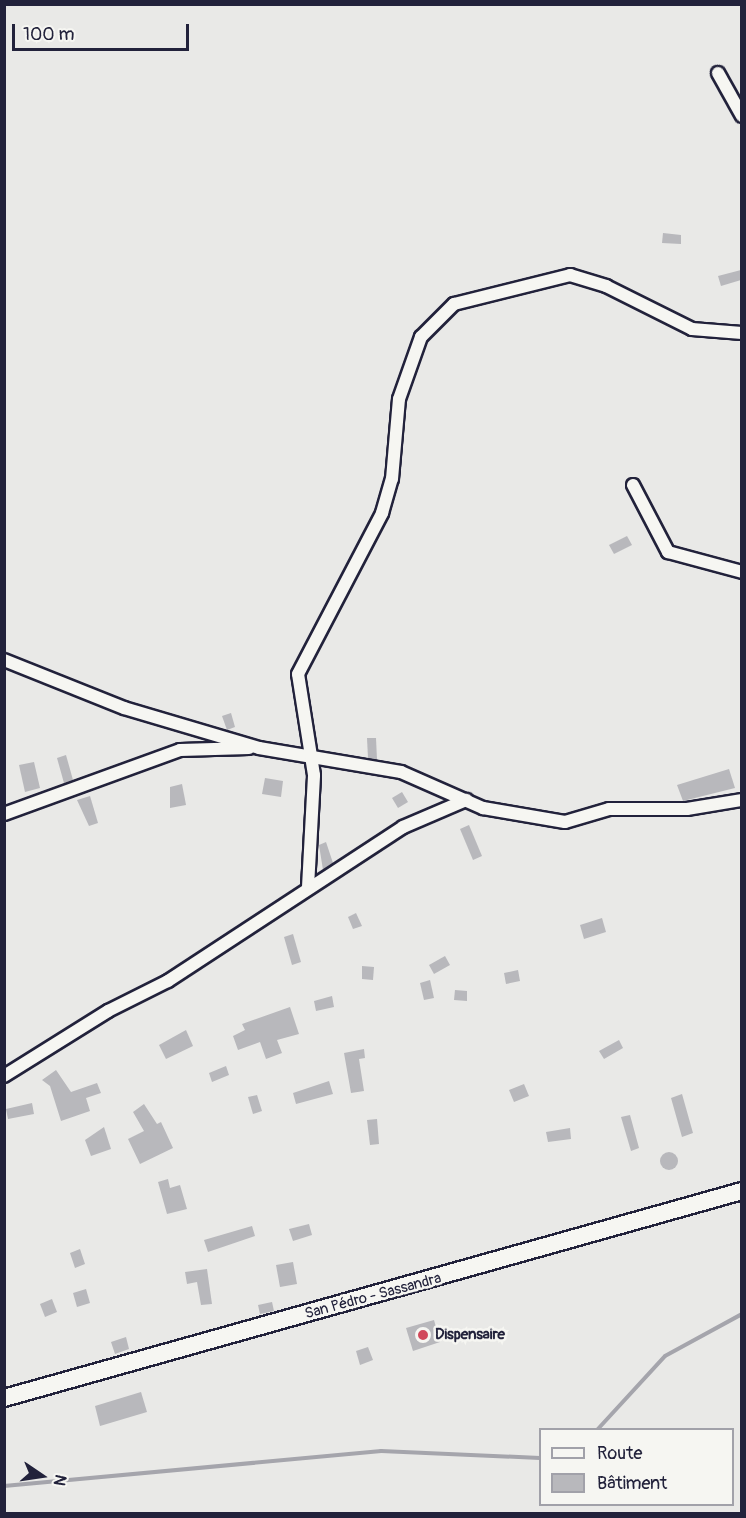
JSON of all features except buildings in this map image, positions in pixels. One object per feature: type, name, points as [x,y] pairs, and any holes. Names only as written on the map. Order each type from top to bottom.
[{"type":"main road","name":"San Pédro - Sassandra","points":[[4,1398],[741,1191]]},
{"type":"street","points":[[718,73],[741,116]]},
{"type":"street","points":[[308,887],[314,775],[298,674],[304,654],[382,513],[392,479],[399,399],[421,337],[454,304],[570,275],[606,286],[692,329],[741,333]]},
{"type":"street","points":[[633,485],[668,552],[741,572]]},
{"type":"street","points":[[4,660],[124,708],[260,748]]},
{"type":"street","points":[[4,814],[180,750],[260,748],[309,753],[401,772],[466,800],[565,822],[609,809],[687,809],[741,800]]},
{"type":"street","points":[[4,1076],[108,1011],[168,981],[308,887],[403,827],[466,800]]},
{"type":"waterway","points":[[599,1428],[665,1356],[742,1314]]},
{"type":"waterway","points":[[4,1486],[381,1451],[539,1458]]},
{"type":"place","name":"Dispensaire","points":[[423,1335]]}]
